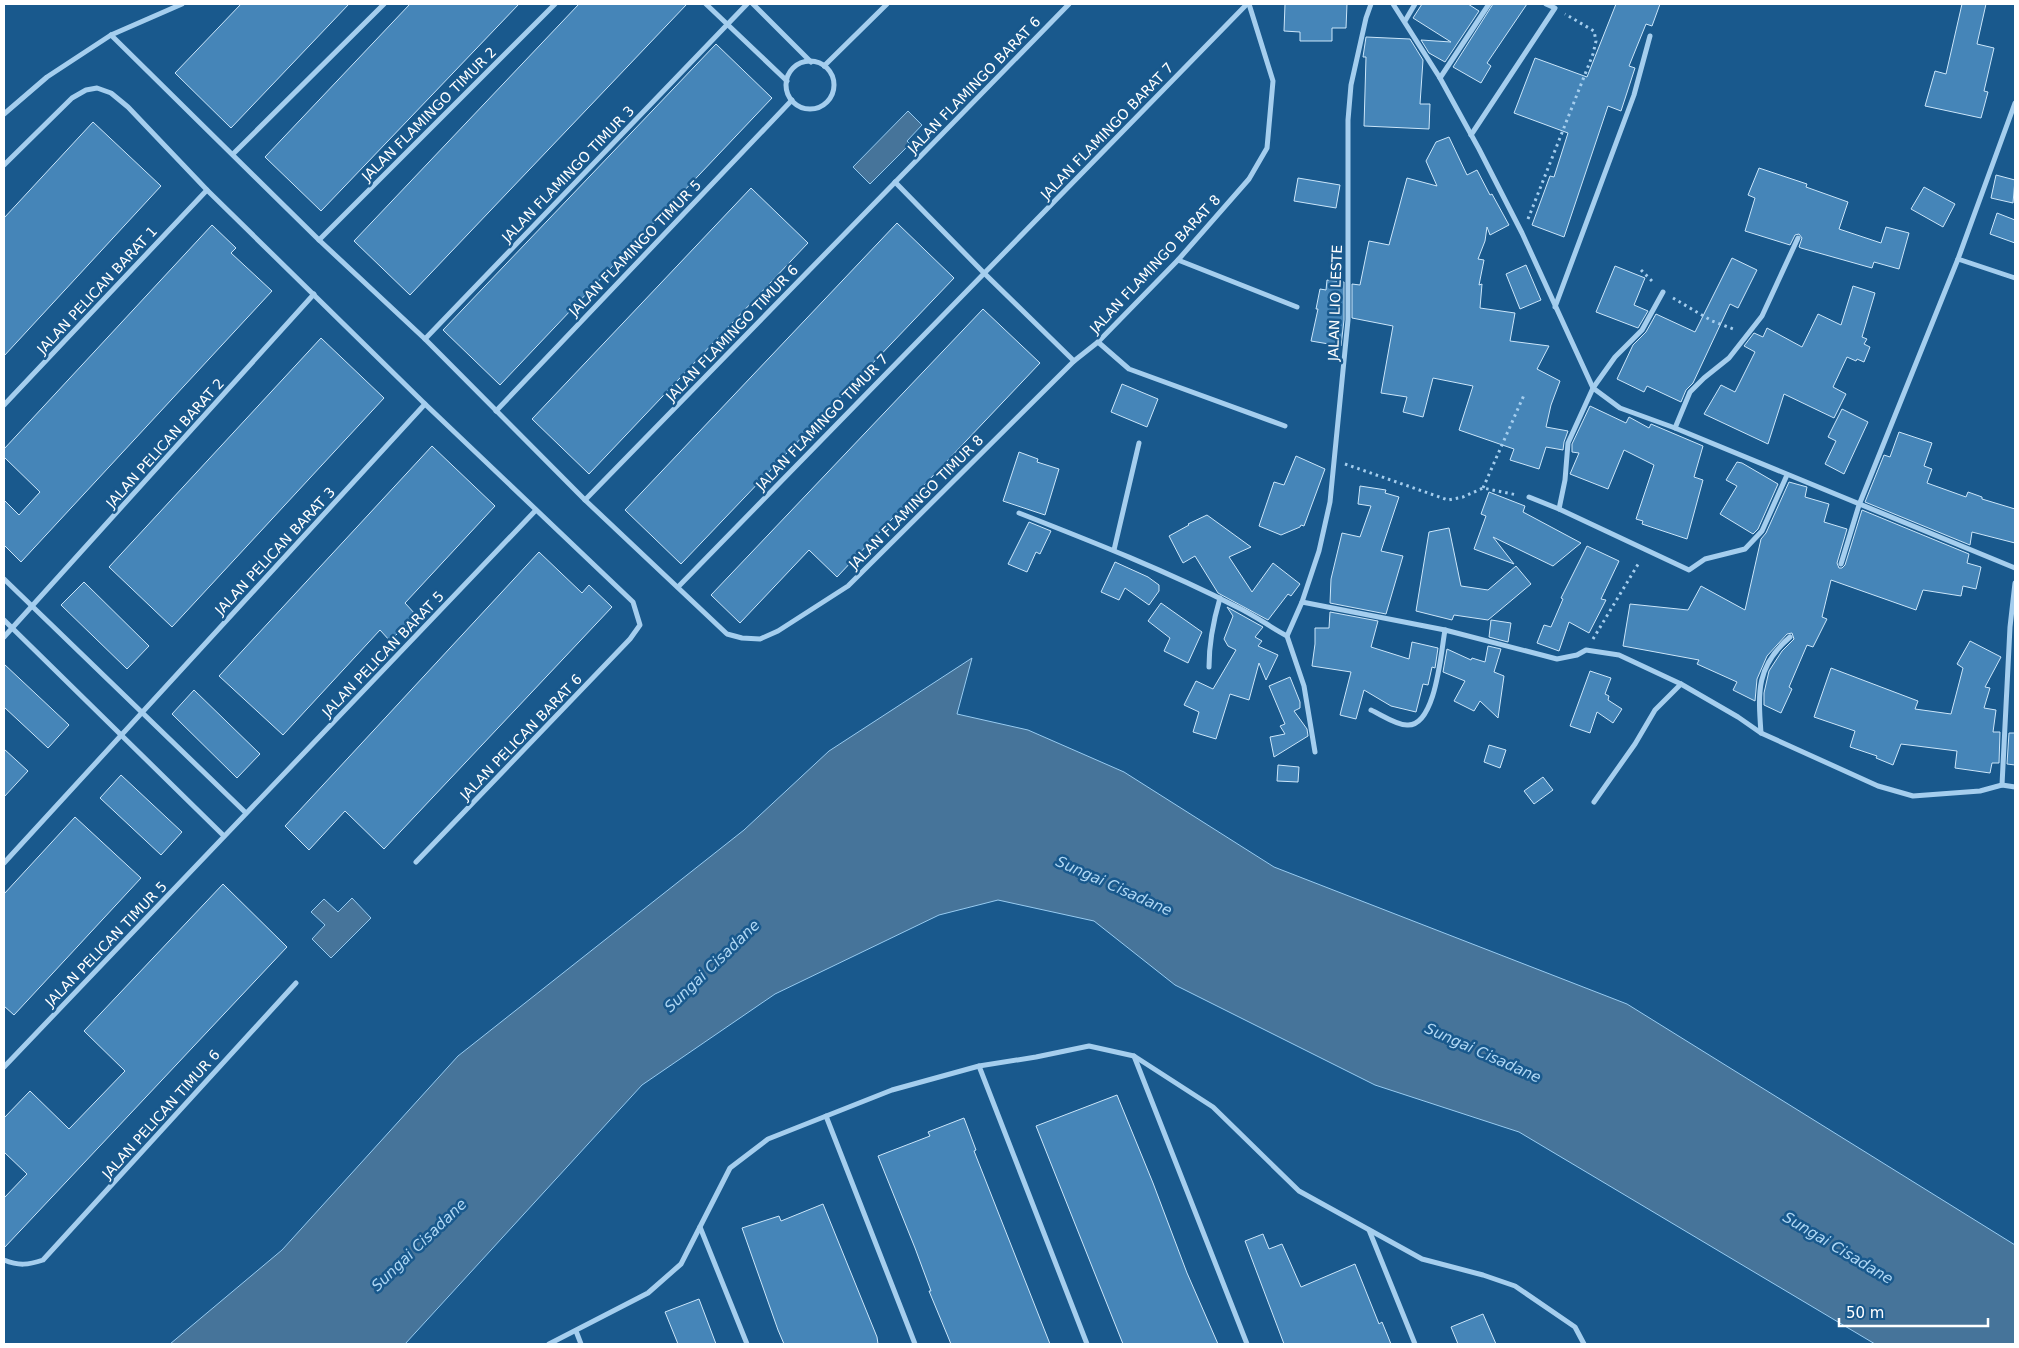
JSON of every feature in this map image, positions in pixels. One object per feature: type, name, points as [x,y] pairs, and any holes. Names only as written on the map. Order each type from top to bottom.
[{"type":"street","points":[[4,114],[47,77],[110,35],[182,4]]},
{"type":"street","points":[[233,154],[384,4]]},
{"type":"street","name":"JALAN FLAMINGO TIMUR 2","points":[[319,240],[555,4]]},
{"type":"street","points":[[706,4],[787,81]]},
{"type":"street","name":"JALAN FLAMINGO TIMUR 3","points":[[425,339],[747,4]]},
{"type":"street","points":[[753,4],[812,62],[824,66],[829,71],[834,83],[834,90],[827,102],[816,109],[809,110],[796,105],[792,100],[788,94],[787,81],[793,69],[798,65],[812,62]]},
{"type":"street","points":[[824,66],[887,4]]},
{"type":"street","name":"JALAN FLAMINGO BARAT 6","points":[[895,182],[1069,4]]},
{"type":"street","name":"JALAN FLAMINGO BARAT 8","points":[[1074,362],[1098,342],[1178,260],[1249,180],[1267,148],[1273,80],[1248,4]]},
{"type":"street","name":"JALAN FLAMINGO BARAT 7","points":[[984,274],[1248,4]]},
{"type":"street","name":"JALAN LIO LESTE","points":[[1286,636],[1302,602],[1319,551],[1330,502],[1348,320],[1348,120],[1351,85],[1371,4]]},
{"type":"street","points":[[1393,4],[1440,78],[1471,135],[1522,233],[1555,307],[1566,325],[1593,388],[1620,408],[1674,428],[2015,568]]},
{"type":"street","points":[[1405,21],[1415,4]]},
{"type":"street","points":[[1440,78],[1489,4]]},
{"type":"street","points":[[1471,135],[1555,8],[1546,4]]},
{"type":"street","points":[[110,35],[319,240],[425,339],[585,500],[678,587]]},
{"type":"street","points":[[1555,307],[1634,95],[1650,36]]},
{"type":"street","points":[[4,165],[72,98],[86,90],[97,88],[111,93],[128,107],[207,190],[425,404],[536,510]]},
{"type":"street","name":"JALAN FLAMINGO TIMUR 5","points":[[496,411],[792,100]]},
{"type":"street","points":[[1841,564],[1859,504],[1958,259],[2015,103]]},
{"type":"street","points":[[895,182],[984,274],[1074,362]]},
{"type":"street","name":"JALAN FLAMINGO TIMUR 6","points":[[585,500],[895,182]]},
{"type":"street","name":"JALAN PELICAN BARAT 1","points":[[4,405],[207,190]]},
{"type":"street","points":[[1674,428],[1690,392],[1728,358],[1749,335],[1762,316],[1798,238]]},
{"type":"street","points":[[1958,259],[2015,278]]},
{"type":"street","points":[[1178,260],[1297,307]]},
{"type":"street","name":"JALAN FLAMINGO TIMUR 7","points":[[678,587],[984,274]]},
{"type":"street","points":[[1559,509],[1568,443],[1593,388],[1615,357],[1642,330],[1664,292]]},
{"type":"street","name":"JALAN PELICAN BARAT 2","points":[[4,637],[314,294]]},
{"type":"street","points":[[1098,342],[1129,369],[1285,426]]},
{"type":"street","name":"JALAN FLAMINGO TIMUR 8","points":[[678,587],[727,634],[742,638],[760,639],[778,631],[848,586],[1074,362]]},
{"type":"street","name":"JALAN PELICAN BARAT 3","points":[[4,863],[425,404]]},
{"type":"street","points":[[1114,550],[1139,443]]},
{"type":"street","points":[[1529,497],[1559,509],[1689,570],[1705,559],[1745,549],[1762,531],[1787,475]]},
{"type":"street","name":"JALAN PELICAN BARAT 6","points":[[416,862],[630,639],[640,625],[633,602],[536,510]]},
{"type":"street","name":"JALAN PELICAN BARAT 5","points":[[224,836],[536,510]]},
{"type":"street","points":[[1019,513],[1114,550],[1220,598],[1286,636],[1304,686],[1314,752]]},
{"type":"street","points":[[4,579],[246,813]]},
{"type":"street","points":[[2002,785],[2010,627],[2015,583]]},
{"type":"street","points":[[1209,667],[1209,646],[1212,626],[1220,598]]},
{"type":"street","points":[[1302,602],[1445,630],[1557,659],[1586,650],[1619,656],[1681,684],[1738,717],[1760,733],[1878,786],[1914,796],[1980,791],[2002,785],[2015,788]]},
{"type":"street","points":[[4,620],[224,836]]},
{"type":"street","points":[[1371,710],[1406,726],[1415,724],[1423,718],[1432,700],[1445,630]]},
{"type":"street","points":[[1760,733],[1758,696],[1763,673],[1771,657],[1790,637]]},
{"type":"street","points":[[1594,802],[1636,744],[1655,710],[1681,684]]},
{"type":"street","name":"JALAN PELICAN TIMUR 5","points":[[4,1067],[224,836]]},
{"type":"street","name":"JALAN PELICAN TIMUR 6","points":[[4,1260],[13,1264],[28,1266],[43,1260],[296,983]]},
{"type":"street","points":[[549,1344],[576,1332],[648,1293],[681,1264],[730,1168],[768,1139],[892,1090],[979,1066],[1089,1046],[1134,1056],[1213,1107],[1299,1191],[1422,1259],[1482,1275],[1514,1286],[1575,1327],[1584,1344]]},
{"type":"street","points":[[1134,1056],[1247,1344]]},
{"type":"street","points":[[979,1066],[1087,1344]]},
{"type":"street","points":[[826,1116],[915,1344]]},
{"type":"street","points":[[700,1228],[747,1344]]},
{"type":"street","points":[[1369,1230],[1415,1344]]},
{"type":"street","points":[[576,1332],[581,1344]]},
{"type":"path","points":[[1522,233],[1593,54],[1596,41],[1594,30],[1555,8]]},
{"type":"path","points":[[1641,270],[1664,292],[1712,321],[1749,335]]},
{"type":"path","points":[[1483,488],[1524,395]]},
{"type":"path","points":[[1335,461],[1448,500],[1463,498],[1483,488],[1529,497]]},
{"type":"path","points":[[1586,650],[1646,550]]},
{"type":"water","points":[[908,111],[922,125],[907,141],[910,144],[870,184],[853,167]]},
{"type":"water","name":"Sungai Cisadane","points":[[972,658],[957,714],[1028,730],[1124,772],[1274,867],[1627,1004],[2015,1245],[2015,1344],[1875,1344],[1519,1132],[1375,1085],[1175,985],[1094,921],[998,900],[939,915],[775,994],[642,1085],[405,1344],[170,1344],[282,1250],[458,1056],[744,830],[829,751]]},
{"type":"water","points":[[352,898],[371,918],[331,958],[312,939],[325,925],[311,912],[324,899],[338,912]]},
{"type":"building","points":[[241,4],[349,4],[231,128],[175,73]]},
{"type":"building","points":[[410,4],[519,4],[321,211],[265,157]]},
{"type":"building","points":[[579,4],[687,4],[410,295],[354,241]]},
{"type":"building","points":[[1285,4],[1347,4],[1346,28],[1332,28],[1332,41],[1300,41],[1300,32],[1284,31]]},
{"type":"building","points":[[1422,4],[1468,4],[1479,11],[1445,62],[1429,53],[1421,40],[1451,42],[1413,18]]},
{"type":"building","points":[[1493,4],[1527,4],[1487,63],[1491,66],[1481,83],[1453,67]]},
{"type":"building","points":[[1616,4],[1660,4],[1652,26],[1646,24],[1629,66],[1635,68],[1621,111],[1608,106],[1564,237],[1532,225],[1550,176],[1554,177],[1568,133],[1514,113],[1535,58],[1587,77]]},
{"type":"building","points":[[1962,4],[1986,4],[1977,44],[1994,48],[1984,91],[1988,92],[1981,118],[1925,106],[1935,71],[1946,74]]},
{"type":"building","points":[[1366,37],[1410,39],[1423,60],[1420,104],[1430,104],[1429,129],[1364,126],[1366,57],[1363,57]]},
{"type":"building","points":[[716,44],[772,98],[500,385],[443,330]]},
{"type":"building","points":[[93,122],[161,186],[4,356],[4,218]]},
{"type":"building","points":[[1449,137],[1467,175],[1477,170],[1509,225],[1490,235],[1487,227],[1485,241],[1478,259],[1484,260],[1479,285],[1482,284],[1480,308],[1515,313],[1510,341],[1549,346],[1537,369],[1560,381],[1551,405],[1546,427],[1568,431],[1563,450],[1546,447],[1539,469],[1510,460],[1514,449],[1459,430],[1473,386],[1433,378],[1423,417],[1403,412],[1407,397],[1381,393],[1393,326],[1352,318],[1352,284],[1360,285],[1369,241],[1389,245],[1407,178],[1437,186],[1426,161],[1436,142]]},
{"type":"building","points":[[1759,168],[1807,184],[1806,187],[1848,202],[1839,229],[1881,243],[1886,227],[1909,233],[1899,269],[1874,262],[1872,268],[1801,248],[1799,247],[1802,238],[1799,234],[1795,235],[1790,245],[1745,231],[1755,198],[1748,195]]},
{"type":"building","points":[[1996,175],[2015,180],[2013,203],[1991,198]]},
{"type":"building","points":[[1298,178],[1340,185],[1336,208],[1294,201]]},
{"type":"building","points":[[1924,187],[1955,204],[1943,227],[1911,209]]},
{"type":"building","points":[[751,188],[808,243],[589,474],[532,419]]},
{"type":"building","points":[[1997,213],[2015,220],[2015,243],[1990,234]]},
{"type":"building","points":[[897,223],[954,278],[681,564],[625,510]]},
{"type":"building","points":[[212,225],[236,248],[231,253],[272,291],[21,562],[4,545],[4,500],[19,515],[40,492],[4,457],[4,449]]},
{"type":"building","points":[[1732,258],[1757,270],[1738,308],[1730,304],[1693,383],[1686,390],[1681,402],[1647,386],[1644,392],[1617,379],[1633,345],[1646,332],[1656,314],[1695,332]]},
{"type":"building","points":[[1526,265],[1541,300],[1520,309],[1506,274]]},
{"type":"building","points":[[1615,266],[1645,278],[1634,305],[1648,311],[1638,328],[1596,312]]},
{"type":"building","points":[[1327,280],[1344,282],[1344,320],[1341,346],[1311,341],[1320,289],[1326,290]]},
{"type":"building","points":[[1853,286],[1875,293],[1862,337],[1867,339],[1864,344],[1870,347],[1864,362],[1847,357],[1833,387],[1846,394],[1834,418],[1784,394],[1768,444],[1704,414],[1721,385],[1735,392],[1755,352],[1744,346],[1754,333],[1763,337],[1767,328],[1802,347],[1818,314],[1841,325]]},
{"type":"building","points":[[983,309],[1040,363],[837,577],[809,550],[740,623],[711,595]]},
{"type":"building","points":[[321,338],[384,398],[172,627],[109,567]]},
{"type":"building","points":[[1122,384],[1158,399],[1147,427],[1111,412]]},
{"type":"building","points":[[1590,406],[1626,423],[1629,417],[1649,428],[1651,424],[1703,446],[1694,477],[1703,480],[1687,539],[1642,524],[1643,521],[1636,519],[1654,465],[1624,450],[1608,489],[1570,474],[1579,453],[1572,452],[1572,444]]},
{"type":"building","points":[[1842,409],[1868,422],[1844,474],[1825,464],[1836,441],[1828,437]]},
{"type":"building","points":[[1899,432],[1932,443],[1924,466],[1932,469],[1927,483],[1966,497],[1968,492],[1982,497],[1982,499],[2015,509],[2015,543],[1972,532],[1970,545],[1865,502],[1884,455],[1890,457]]},
{"type":"building","points":[[432,446],[495,506],[405,603],[416,615],[390,641],[380,630],[283,735],[219,676]]},
{"type":"building","points":[[1019,452],[1038,459],[1037,462],[1059,469],[1045,515],[1003,501]]},
{"type":"building","points":[[1296,456],[1325,469],[1304,526],[1301,525],[1281,535],[1259,526],[1274,482],[1284,485]]},
{"type":"building","points":[[1737,462],[1778,484],[1758,529],[1753,534],[1720,514],[1737,486],[1726,480]]},
{"type":"building","points":[[1789,482],[1807,487],[1805,497],[1829,504],[1824,522],[1847,529],[1837,563],[1839,568],[1845,565],[1862,510],[1969,554],[1967,563],[1981,567],[1976,589],[1963,586],[1961,596],[1923,590],[1916,610],[1831,580],[1822,617],[1827,619],[1813,647],[1807,645],[1789,687],[1792,689],[1781,713],[1764,705],[1764,693],[1769,671],[1782,651],[1794,639],[1792,633],[1787,634],[1767,656],[1757,679],[1755,701],[1733,690],[1737,682],[1697,664],[1699,660],[1623,646],[1630,604],[1688,610],[1701,586],[1745,610],[1761,539],[1766,533]]},
{"type":"building","points":[[1360,486],[1386,490],[1385,493],[1399,497],[1381,551],[1403,556],[1386,614],[1330,603],[1331,579],[1342,533],[1360,537],[1371,506],[1358,504]]},
{"type":"building","points":[[1489,492],[1525,506],[1523,512],[1581,543],[1553,566],[1493,537],[1514,564],[1474,549],[1486,516],[1481,514]]},
{"type":"building","points":[[1207,515],[1251,547],[1229,557],[1252,592],[1273,563],[1300,584],[1291,596],[1288,594],[1268,620],[1218,593],[1195,556],[1183,563],[1169,536]]},
{"type":"building","points":[[1029,522],[1051,531],[1040,554],[1036,552],[1027,572],[1008,564]]},
{"type":"building","points":[[1449,528],[1461,586],[1488,590],[1516,566],[1531,584],[1488,620],[1454,615],[1452,620],[1416,611],[1429,532]]},
{"type":"building","points":[[1587,546],[1619,561],[1601,599],[1606,600],[1589,633],[1569,622],[1559,651],[1537,643],[1544,625],[1551,627],[1563,599],[1561,598]]},
{"type":"building","points":[[539,552],[582,593],[589,585],[612,607],[384,849],[345,811],[309,850],[285,826]]},
{"type":"building","points":[[1115,562],[1148,577],[1159,585],[1159,591],[1149,605],[1125,588],[1119,600],[1101,592]]},
{"type":"building","points":[[84,582],[149,646],[127,669],[61,605]]},
{"type":"building","points":[[1161,603],[1202,632],[1188,663],[1164,651],[1170,638],[1148,621]]},
{"type":"building","points":[[1227,607],[1263,627],[1255,637],[1262,641],[1258,646],[1278,655],[1266,680],[1259,663],[1249,700],[1230,694],[1216,739],[1193,732],[1199,712],[1184,705],[1196,681],[1213,689],[1236,650],[1228,646],[1224,639],[1233,616]]},
{"type":"building","points":[[1330,612],[1378,621],[1371,647],[1409,659],[1412,642],[1438,648],[1435,668],[1432,667],[1428,685],[1423,684],[1416,712],[1391,706],[1364,690],[1356,719],[1340,715],[1351,672],[1312,666],[1315,628],[1329,628]]},
{"type":"building","points":[[1491,620],[1511,623],[1508,642],[1489,637]]},
{"type":"building","points":[[1970,641],[2001,657],[1985,687],[1990,688],[1984,708],[1996,710],[1993,732],[2000,732],[1999,763],[1992,763],[1990,773],[1955,768],[1957,751],[1901,744],[1893,765],[1876,758],[1877,756],[1850,747],[1855,731],[1814,717],[1831,668],[1918,701],[1915,709],[1951,714],[1963,668],[1957,664]]},
{"type":"building","points":[[1488,646],[1501,649],[1494,672],[1504,676],[1498,718],[1480,701],[1474,711],[1454,701],[1465,681],[1443,672],[1447,649],[1471,660],[1472,658],[1485,662]]},
{"type":"building","points":[[4,664],[69,725],[48,748],[4,707]]},
{"type":"building","points":[[1590,671],[1611,678],[1605,694],[1609,696],[1608,700],[1622,709],[1613,723],[1597,712],[1590,733],[1570,726]]},
{"type":"building","points":[[1290,677],[1300,702],[1300,708],[1294,711],[1307,729],[1308,736],[1274,757],[1270,737],[1285,734],[1280,726],[1285,724],[1269,686]]},
{"type":"building","points":[[194,690],[260,754],[237,778],[172,714]]},
{"type":"building","points":[[2009,733],[2015,733],[2015,765],[2007,764]]},
{"type":"building","points":[[1489,745],[1506,750],[1500,768],[1484,762]]},
{"type":"building","points":[[4,749],[28,771],[4,797]]},
{"type":"building","points":[[1278,765],[1299,767],[1298,782],[1277,781]]},
{"type":"building","points":[[121,775],[182,832],[161,855],[100,798]]},
{"type":"building","points":[[1543,777],[1553,790],[1534,804],[1524,791]]},
{"type":"building","points":[[75,817],[141,878],[14,1015],[4,1006],[4,894]]},
{"type":"building","points":[[223,884],[287,947],[4,1248],[4,1198],[27,1174],[4,1152],[4,1118],[30,1091],[69,1129],[125,1071],[84,1031]]},
{"type":"building","points":[[1117,1095],[1187,1273],[1218,1344],[1123,1344],[1036,1126]]},
{"type":"building","points":[[964,1118],[976,1150],[974,1151],[1050,1344],[951,1344],[929,1291],[931,1291],[915,1248],[878,1156],[930,1136],[928,1132]]},
{"type":"building","points":[[823,1204],[877,1337],[878,1344],[784,1344],[778,1330],[742,1228],[779,1216],[781,1221]]},
{"type":"building","points":[[1263,1234],[1269,1249],[1282,1244],[1301,1287],[1355,1264],[1379,1324],[1382,1322],[1391,1344],[1284,1344],[1245,1241]]},
{"type":"building","points":[[699,1299],[716,1344],[678,1344],[665,1312]]},
{"type":"building","points":[[1483,1314],[1496,1344],[1458,1344],[1451,1327]]}]
